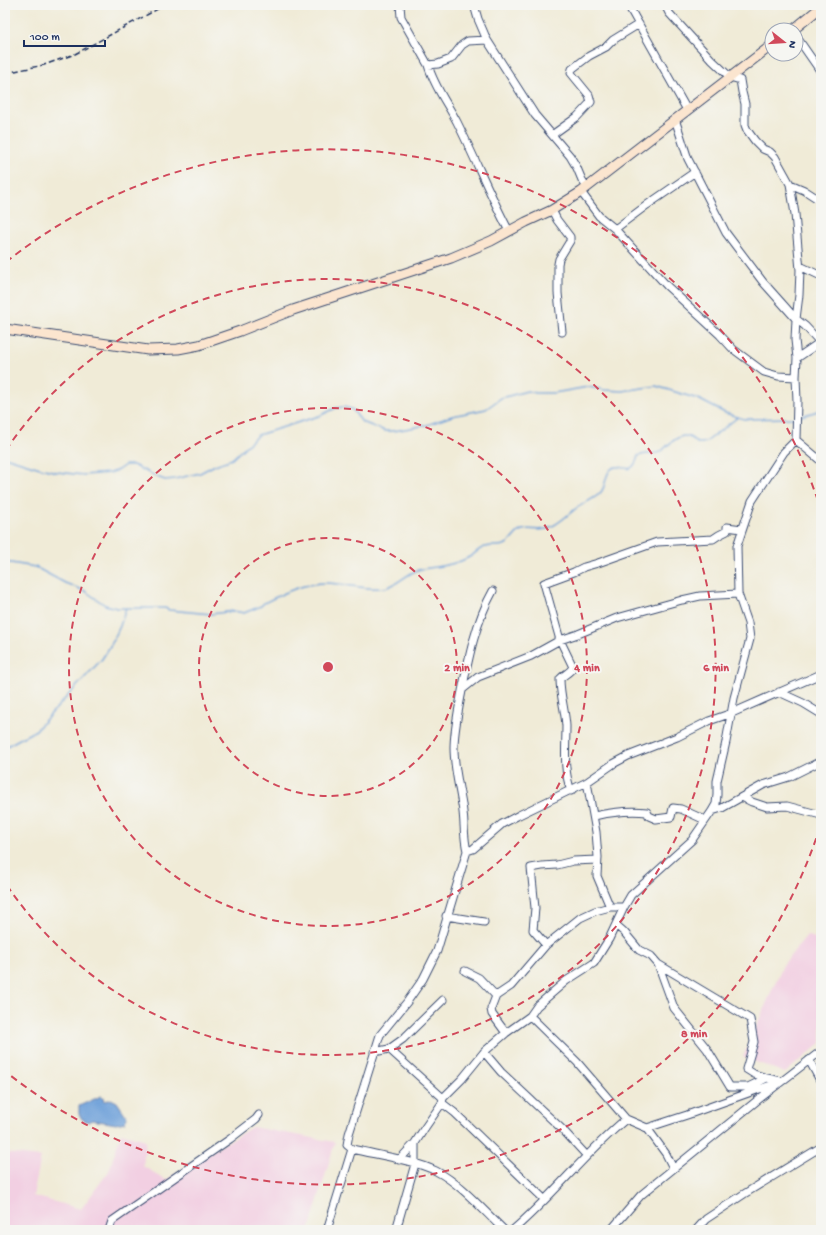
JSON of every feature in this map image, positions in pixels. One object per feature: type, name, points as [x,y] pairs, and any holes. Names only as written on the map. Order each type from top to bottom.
[{"type":"street","points":[[400,5],[400,17],[428,64],[434,81],[456,119],[498,209],[510,231]]},
{"type":"street","points":[[474,5],[487,40],[535,115],[570,156],[577,168],[584,189],[599,216],[615,229],[667,286],[733,349],[764,372],[778,376],[796,377]]},
{"type":"street","points":[[628,5],[687,110]]},
{"type":"street","points":[[399,1160],[415,1143],[443,1100],[484,1052],[506,1033],[530,1016],[537,1006],[566,981],[594,963],[631,895],[692,840],[716,804],[718,773],[732,713],[736,688],[743,669],[750,639],[748,623],[738,594],[737,546],[752,501],[784,452],[796,440],[797,358],[795,340],[800,266],[795,214],[790,184],[775,157],[770,152],[763,149],[747,130],[745,125],[745,104],[740,80],[730,77],[712,60],[669,13],[666,7],[667,5]]},
{"type":"street","points":[[803,22],[821,7]]},
{"type":"street","points":[[552,135],[576,117],[591,102],[588,95],[572,73],[572,69],[589,56],[606,47],[613,40],[639,24]]},
{"type":"street","points":[[428,64],[438,64],[451,59],[462,45],[468,41],[487,40]]},
{"type":"street","points":[[804,48],[821,72]]},
{"type":"street","points":[[5,329],[148,350],[178,349],[205,343],[293,310],[451,258],[491,241],[552,210],[584,189],[764,51]]},
{"type":"street","points":[[675,119],[688,159],[726,233],[763,282],[796,319],[820,340],[803,355],[797,358]]},
{"type":"street","points":[[615,229],[647,205],[696,172]]},
{"type":"street","points":[[790,184],[804,190],[821,201]]},
{"type":"street","points":[[552,210],[557,220],[570,237],[570,241],[558,259],[558,292],[562,332]]},
{"type":"street","points":[[800,266],[821,276]]},
{"type":"street","points":[[796,440],[821,461]]},
{"type":"street","points":[[570,791],[566,766],[566,725],[560,691],[560,679],[571,671],[573,667],[560,640],[544,582],[657,542],[713,539],[727,531],[727,527],[742,529]]},
{"type":"street","points":[[493,591],[486,602],[472,645],[454,746],[454,758],[463,806],[466,851],[446,916],[437,952],[423,979],[407,1002],[380,1035],[347,1145],[352,1150],[415,1164],[437,1172],[460,1189],[504,1230]]},
{"type":"street","points":[[463,689],[478,677],[531,656],[560,640],[616,618],[700,596],[738,594]]},
{"type":"street","points":[[466,851],[473,849],[502,824],[587,782],[613,764],[628,756],[677,737],[709,721],[732,713],[821,674]]},
{"type":"street","points":[[779,692],[803,703],[821,714]]},
{"type":"street","points":[[712,811],[722,808],[763,785],[789,777],[821,761]]},
{"type":"street","points":[[587,782],[597,838],[597,876],[610,907]]},
{"type":"street","points":[[742,797],[767,807],[787,806],[821,816]]},
{"type":"street","points":[[594,816],[630,810],[647,812],[649,816],[656,820],[671,817],[673,808],[681,809],[705,820]]},
{"type":"street","points":[[546,945],[532,930],[535,908],[531,868],[557,866],[572,861],[598,860]]},
{"type":"street","points":[[506,1033],[492,1014],[491,1009],[496,996],[511,986],[546,945],[580,918],[595,911],[610,907],[624,907]]},
{"type":"street","points":[[446,916],[484,922]]},
{"type":"street","points":[[616,925],[639,950],[651,956],[658,964],[750,1019],[754,1042],[746,1069],[754,1074],[782,1081]]},
{"type":"street","points":[[658,964],[674,1008],[707,1049],[730,1087],[748,1087],[767,1078]]},
{"type":"street","points":[[465,971],[479,978],[496,996]]},
{"type":"street","points":[[374,1052],[389,1049],[403,1039],[443,1000]]},
{"type":"street","points":[[530,1016],[577,1062],[626,1119],[647,1128],[666,1154],[672,1168]]},
{"type":"street","points":[[389,1049],[544,1199]]},
{"type":"street","points":[[611,1230],[640,1195],[672,1168],[821,1051]]},
{"type":"street","points":[[484,1052],[501,1072],[587,1156]]},
{"type":"street","points":[[809,1060],[821,1082]]},
{"type":"street","points":[[647,1128],[688,1115],[782,1081]]},
{"type":"street","points":[[109,1230],[112,1221],[230,1139],[256,1119],[259,1114]]},
{"type":"street","points":[[513,1230],[532,1214],[544,1199],[613,1129],[626,1119]]},
{"type":"street","points":[[396,1230],[415,1164],[415,1143]]},
{"type":"street","points":[[696,1230],[706,1219],[821,1147]]},
{"type":"street","points":[[327,1230],[352,1150]]},
{"type":"shaded area","points":[[807,935],[821,941],[821,1043],[785,1073],[743,1057],[783,965]]},
{"type":"shaded area","points":[[252,1127],[335,1142],[309,1230],[5,1230],[5,1153],[41,1157],[33,1196],[81,1209],[109,1171],[121,1133],[146,1140],[143,1166],[166,1180]]},
{"type":"water","points":[[101,1096],[105,1098],[103,1100],[105,1101],[111,1099],[117,1102],[127,1117],[125,1122],[116,1124],[92,1120],[88,1122],[82,1119],[79,1114],[79,1106]]},
{"type":"waterway","points":[[5,457],[57,472],[83,475],[110,473],[125,465],[133,465],[165,480],[175,479],[200,473],[215,465],[232,459],[258,435],[319,416],[336,408],[344,407],[352,409],[362,422],[385,431],[394,431],[427,425],[452,416],[486,409],[501,398],[527,391],[536,393],[554,393],[588,387],[622,391],[656,386],[698,399],[725,413],[744,419],[794,418]]},
{"type":"waterway","points":[[798,417],[821,410]]},
{"type":"waterway","points":[[5,562],[35,567],[65,583],[85,591],[105,605],[117,608],[165,608],[169,610],[211,614],[234,611],[244,613],[261,606],[286,592],[318,583],[384,588],[393,585],[409,574],[418,570],[458,562],[471,556],[479,549],[507,544],[519,531],[528,529],[543,530],[551,527],[599,494],[603,490],[608,472],[614,467],[629,469],[635,463],[638,456],[661,452],[678,437],[686,436],[693,439],[697,443],[706,442],[738,417]]},
{"type":"waterway","points":[[5,747],[36,730],[102,659],[112,643],[126,608]]},
{"type":"railway","points":[[5,73],[44,65],[75,54],[165,5]]}]
